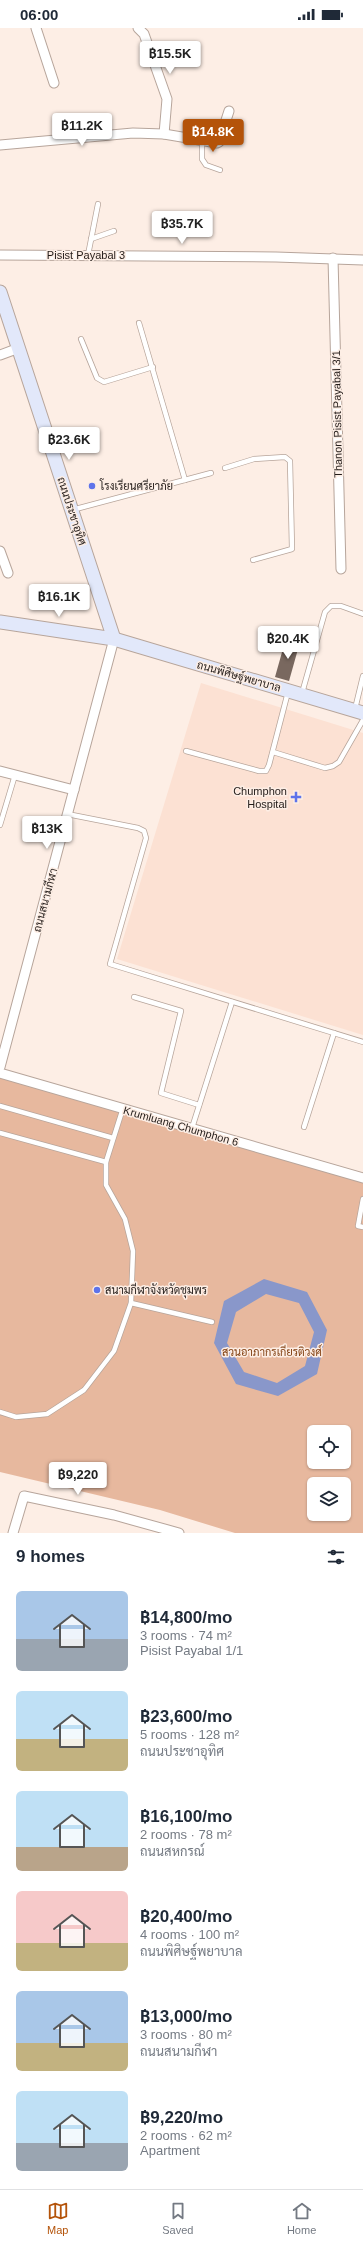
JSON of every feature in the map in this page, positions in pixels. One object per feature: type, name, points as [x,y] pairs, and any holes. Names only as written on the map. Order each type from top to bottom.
[{"type":"street","points":[[36,28],[54,83]]},
{"type":"street","points":[[138,28],[144,34],[167,99],[164,134]]},
{"type":"street","points":[[0,145],[133,133],[164,134],[213,143],[219,142],[229,111]]},
{"type":"street","name":"Pisist Payabal 3","points":[[0,254],[333,258],[363,260]]},
{"type":"street","name":"Thanon Pisist Payabal 3/1","points":[[333,258],[341,569]]},
{"type":"street","name":"ถนนประชาอุทิศ","points":[[0,292],[114,639]]},
{"type":"street","points":[[0,355],[19,348]]},
{"type":"street","points":[[0,551],[8,573]]},
{"type":"street","name":"ถนนพิศิษฐ์พยาบาล","points":[[0,622],[114,639],[288,690],[360,714]]},
{"type":"street","name":"ถนนสนามกีฬา","points":[[0,1067],[114,639]]},
{"type":"street","points":[[0,771],[74,790]]},
{"type":"street","name":"Krumluang Chumphon 6","points":[[0,1073],[363,1178]]},
{"type":"street","points":[[14,1533],[24,1496],[114,1515],[179,1533]]},
{"type":"lane","points":[[202,140],[202,159],[206,164],[220,170]]},
{"type":"lane","points":[[88,255],[98,204]]},
{"type":"lane","points":[[91,239],[114,231]]},
{"type":"lane","points":[[139,323],[185,480]]},
{"type":"lane","points":[[81,339],[97,378],[104,382],[112,381],[153,367]]},
{"type":"lane","points":[[225,468],[254,459],[286,458],[290,461],[292,549],[253,560]]},
{"type":"lane","points":[[72,510],[211,473]]},
{"type":"lane","points":[[301,694],[325,612],[331,606],[341,606],[363,614]]},
{"type":"lane","points":[[272,752],[326,768],[339,762],[360,714],[363,676]]},
{"type":"lane","points":[[186,751],[259,771],[266,771],[288,690]]},
{"type":"lane","points":[[0,826],[15,775]]},
{"type":"lane","points":[[67,814],[138,828],[144,831],[146,838],[110,964],[363,1042]]},
{"type":"lane","points":[[134,997],[181,1012],[161,1093],[200,1105]]},
{"type":"lane","points":[[192,1128],[232,1002]]},
{"type":"lane","points":[[304,1127],[334,1033]]},
{"type":"lane","points":[[0,1106],[113,1138]]},
{"type":"lane","points":[[0,1412],[16,1417],[47,1414],[84,1390],[114,1351],[131,1302],[133,1251],[124,1219],[106,1185],[106,1162],[123,1108]]},
{"type":"lane","points":[[0,1133],[106,1162]]},
{"type":"lane","points":[[363,1199],[358,1226],[363,1227]]},
{"type":"lane","points":[[131,1302],[212,1322]]},
{"type":"shaded area","points":[[201,683],[363,733],[363,1035],[117,959]]},
{"type":"green space","name":"สวนอาภากรเกียรติวงศ์","points":[[0,1075],[363,1178],[363,1533],[235,1533],[160,1510],[0,1472]]},
{"type":"water","points":[[264,1279],[307,1292],[327,1330],[317,1374],[278,1396],[236,1384],[214,1343],[224,1301]],"holes":[[[266,1294],[299,1303],[314,1332],[305,1366],[277,1383],[244,1372],[227,1343],[236,1312]]]},
{"type":"building","points":[[286,638],[300,642],[289,681],[275,677]]},
{"type":"place","name":"โรงเรียนศรียาภัย","points":[[92,486]]},
{"type":"place","name":"Chumphon Hospital","points":[[296,797]]},
{"type":"place","name":"สนามกีฬาจังหวัดชุมพร","points":[[97,1290]]}]
